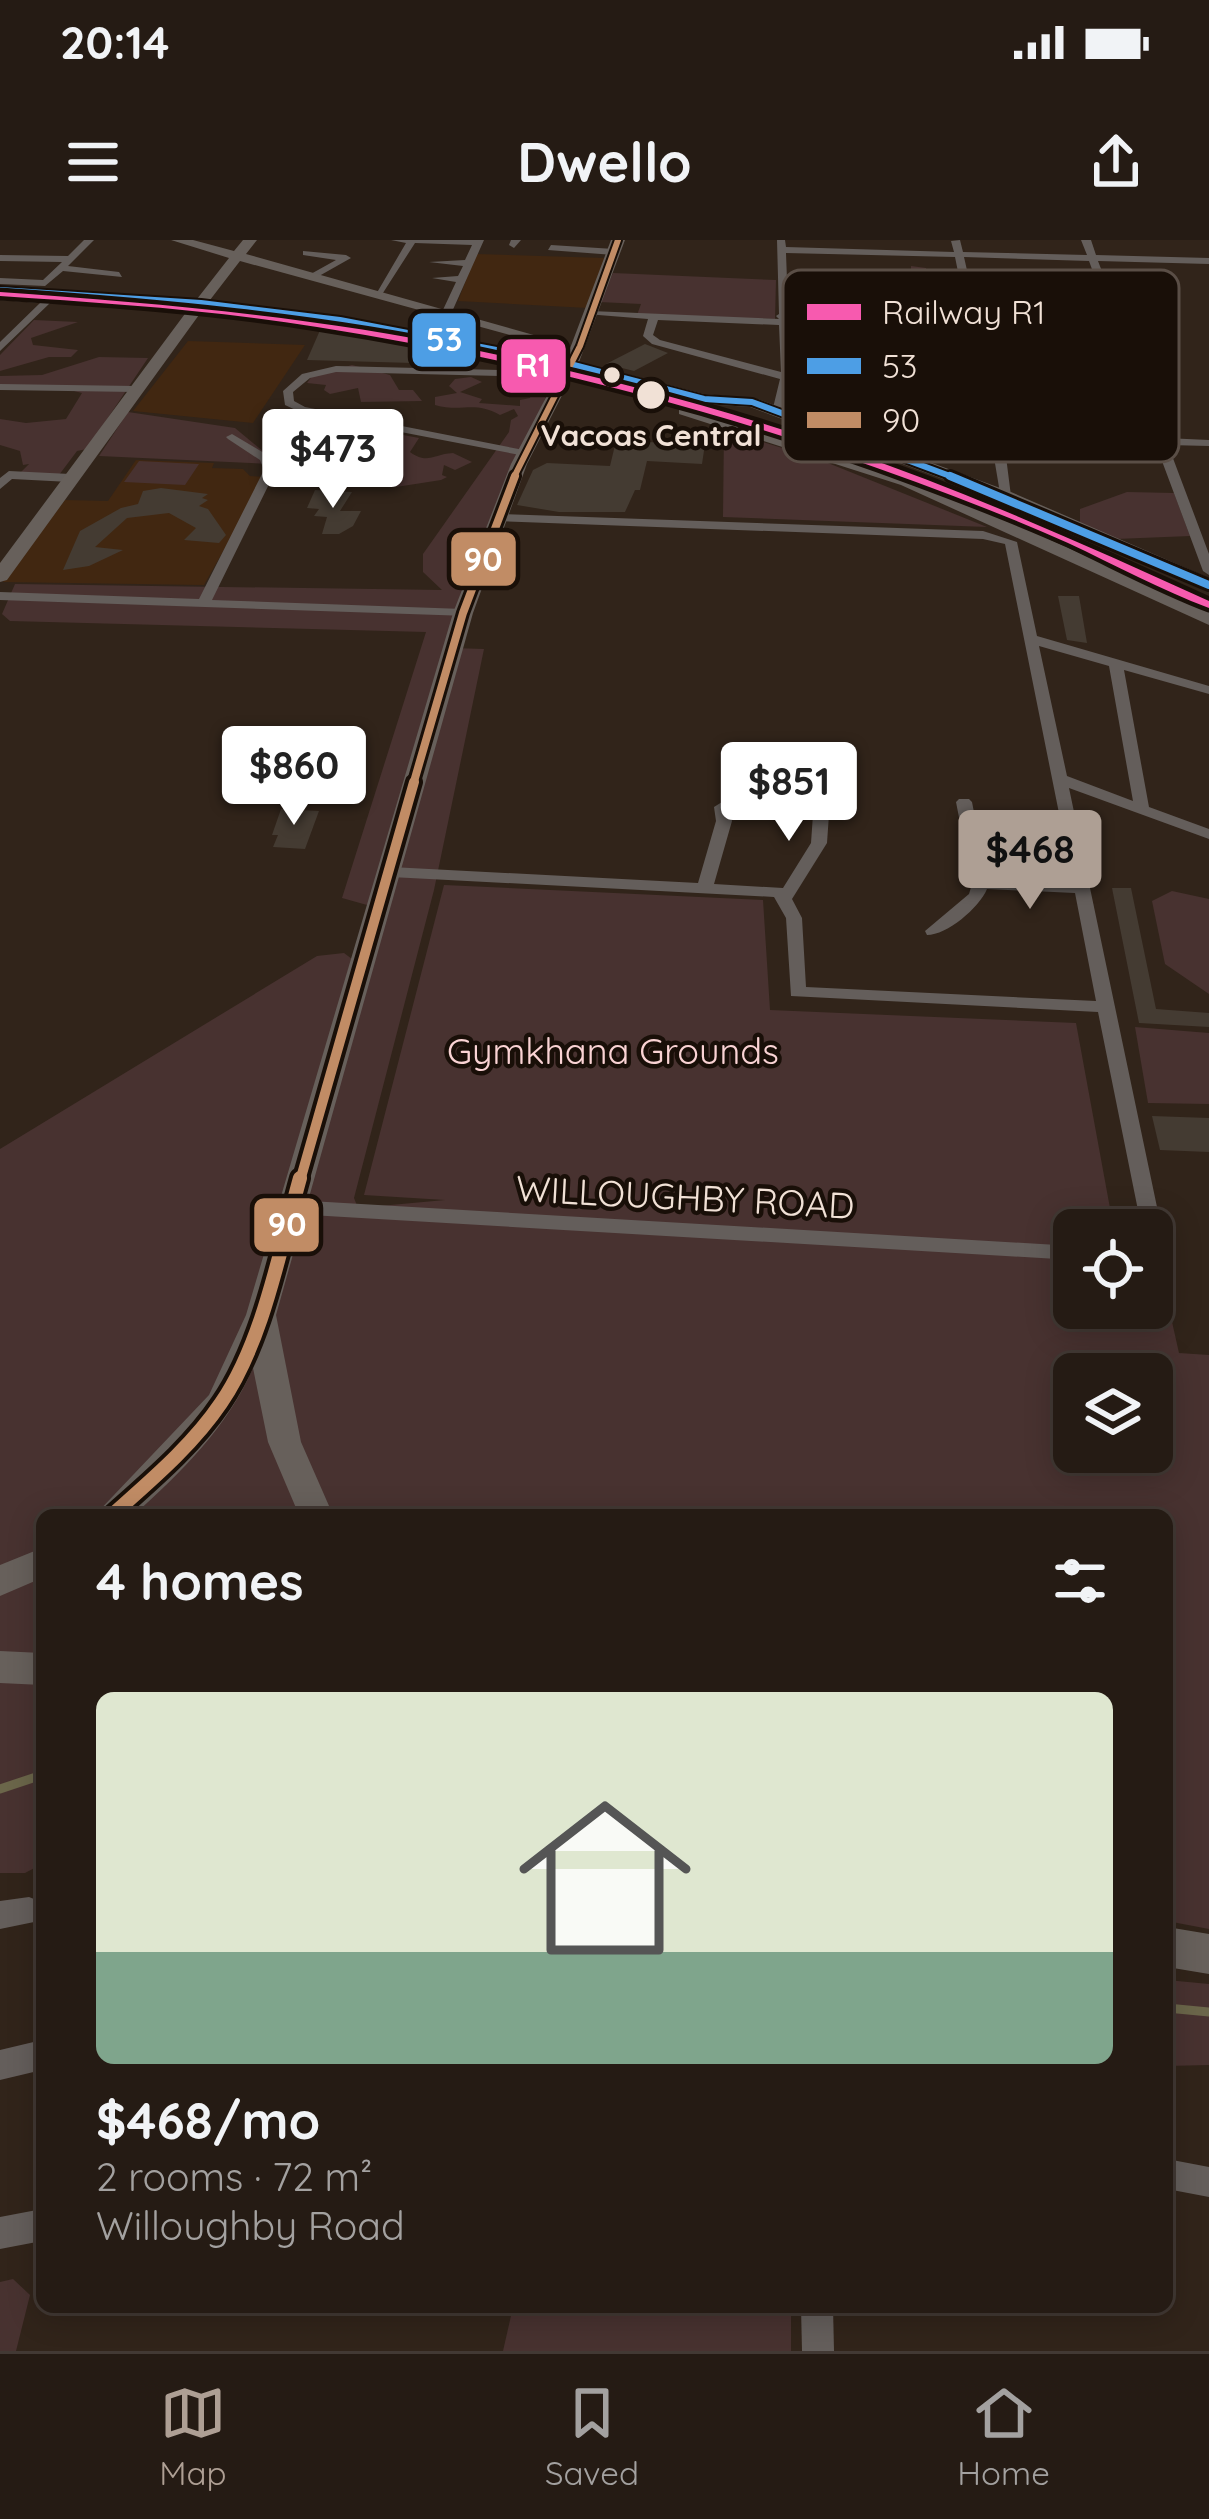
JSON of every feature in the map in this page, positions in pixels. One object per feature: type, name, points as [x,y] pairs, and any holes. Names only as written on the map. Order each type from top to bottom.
[{"type":"street","points":[[0,281],[45,283],[89,240]]},
{"type":"street","points":[[178,240],[447,312],[561,367]]},
{"type":"street","points":[[0,576],[250,240]]},
{"type":"street","points":[[396,240],[479,241],[447,312]]},
{"type":"street","points":[[378,294],[412,240]]},
{"type":"street","points":[[1086,240],[1098,270]]},
{"type":"street","points":[[783,345],[781,245],[957,247],[1209,261]]},
{"type":"street","points":[[119,1509],[166,1466],[221,1402],[261,1315],[362,953],[391,872],[464,614],[561,367],[583,340],[616,246],[551,248]]},
{"type":"street","points":[[306,253],[346,258],[312,277]]},
{"type":"street","points":[[0,258],[65,264],[74,274],[119,275]]},
{"type":"street","points":[[434,262],[469,263]]},
{"type":"street","points":[[437,278],[462,279]]},
{"type":"street","points":[[0,294],[429,334],[538,358],[783,439]]},
{"type":"street","points":[[0,294],[198,310],[394,338],[561,367],[704,399],[752,402],[783,414]]},
{"type":"street","points":[[0,348],[6,336],[50,299]]},
{"type":"street","points":[[591,314],[781,319]]},
{"type":"street","points":[[654,317],[649,338],[712,345],[783,376]]},
{"type":"street","points":[[712,345],[716,318]]},
{"type":"street","points":[[525,453],[302,410],[289,403],[288,391],[306,376],[336,369],[538,374],[561,367]]},
{"type":"street","points":[[0,387],[135,389]]},
{"type":"street","points":[[778,412],[783,390]]},
{"type":"street","points":[[204,602],[270,470],[265,458],[232,437]]},
{"type":"street","points":[[1179,442],[1209,443]]},
{"type":"street","points":[[851,462],[1005,523],[1209,619]]},
{"type":"street","points":[[914,462],[1209,585]]},
{"type":"street","points":[[1001,462],[1005,496]]},
{"type":"street","points":[[1172,462],[1202,534],[1208,565]]},
{"type":"street","points":[[0,485],[9,475],[70,478]]},
{"type":"street","points":[[499,518],[997,537],[1012,545],[1148,1209]]},
{"type":"street","points":[[0,596],[464,614]]},
{"type":"street","points":[[1031,639],[1209,690]]},
{"type":"street","points":[[1116,665],[1142,806]]},
{"type":"street","points":[[1060,779],[1208,833]]},
{"type":"street","points":[[1066,799],[1087,794],[1114,798]]},
{"type":"street","points":[[785,897],[819,843],[822,800]]},
{"type":"street","points":[[933,932],[977,896],[980,884],[964,802]]},
{"type":"street","points":[[705,888],[724,821],[722,807]]},
{"type":"street","points":[[391,872],[781,892],[794,918],[796,992],[1105,1007]]},
{"type":"street","points":[[980,884],[1082,888]]},
{"type":"street","name":"WILLOUGHBY ROAD","points":[[293,1207],[1053,1251]]},
{"type":"street","points":[[261,1315],[274,1418],[296,1479],[313,1509]]},
{"type":"street","points":[[0,1581],[36,1565]]},
{"type":"street","points":[[0,1666],[36,1669]]},
{"type":"street","points":[[0,1915],[29,1911]]},
{"type":"street","points":[[1173,1949],[1209,1954]]},
{"type":"street","points":[[0,2065],[36,2056]]},
{"type":"street","points":[[1173,2175],[1209,2182]]},
{"type":"street","points":[[0,2233],[36,2225]]},
{"type":"street","points":[[817,2313],[818,2351]]},
{"type":"shaded area","points":[[476,254],[606,258],[588,308],[458,301]]},
{"type":"shaded area","points":[[188,341],[305,345],[253,423],[133,411]]},
{"type":"shaded area","points":[[136,460],[214,463],[212,468],[243,469],[250,476],[265,477],[204,585],[3,582],[65,500],[108,501]]},
{"type":"green space","points":[[613,273],[776,280],[775,319],[637,315],[641,304],[599,302]]},
{"type":"green space","points":[[34,320],[78,322],[31,338],[33,345],[78,350],[71,357],[49,357],[0,371],[0,355]]},
{"type":"green space","points":[[99,357],[148,358],[87,449],[77,451],[59,475],[20,473],[29,464],[23,465],[20,451],[0,445],[0,419],[26,423],[66,419],[82,393],[58,387],[0,389],[0,376],[42,375]]},
{"type":"green space","points":[[352,365],[390,375],[399,390],[413,390],[422,401],[361,402],[358,388],[330,394],[324,390],[326,385],[307,383],[312,376]]},
{"type":"green space","name":"Gymkhana Grounds","points":[[471,377],[482,382],[460,392],[482,399],[479,403],[520,406],[520,400],[530,398],[534,377],[552,380],[453,648],[484,649],[434,890],[354,1198],[358,1208],[445,1200],[364,1195],[444,885],[763,900],[770,1010],[1076,1023],[1110,1209],[1053,1209],[1053,1329],[1173,1326],[1179,1353],[1209,1355],[1209,1929],[1173,1922],[1173,1509],[36,1509],[36,1664],[0,1662],[0,1149],[317,956],[344,953],[352,959],[385,910],[342,898],[426,632],[10,621],[2,614],[15,584],[442,590],[423,572],[423,554],[518,416],[514,409],[500,415],[482,408],[435,405],[435,397],[457,393],[449,386],[455,379]]},
{"type":"green space","points":[[128,412],[235,428],[271,458],[272,464],[99,456]]},
{"type":"green space","points":[[724,430],[783,448],[783,462],[825,462],[987,527],[723,517]]},
{"type":"green space","points":[[398,434],[419,438],[410,452],[416,456],[453,453],[472,462],[455,470],[444,465],[442,475],[447,477],[441,480],[396,487],[386,468],[396,446],[315,461],[284,458],[271,450],[308,438],[367,441]]},
{"type":"green space","points":[[139,461],[199,464],[185,485],[124,482]]},
{"type":"green space","points":[[1127,492],[1174,493],[1190,536],[1116,539],[1080,523],[1080,509]]},
{"type":"green space","points":[[1172,891],[1209,899],[1209,994],[1165,964],[1152,901]]},
{"type":"green space","points":[[1135,1027],[1209,1033],[1209,1104],[1148,1103]]},
{"type":"green space","points":[[0,1678],[36,1680],[36,1867],[25,1873],[0,1873]]},
{"type":"green space","points":[[1173,1981],[1209,1984],[1209,2065],[1173,2066]]},
{"type":"green space","points":[[13,2279],[30,2295],[16,2351],[0,2351],[0,2282]]},
{"type":"green space","points":[[512,2313],[791,2313],[791,2351],[503,2351]]},
{"type":"building","points":[[321,328],[454,353],[448,364],[307,360]]},
{"type":"building","points":[[645,344],[668,353],[634,371],[606,364]]},
{"type":"building","points":[[616,441],[705,444],[702,464],[647,461],[640,490],[635,490],[625,512],[559,512],[517,505],[533,470],[547,463],[610,466]]},
{"type":"building","points":[[161,488],[208,494],[199,506],[208,509],[226,535],[219,543],[184,540],[196,528],[169,513],[127,518],[95,547],[123,550],[89,566],[63,570],[80,531],[138,504],[143,491]]},
{"type":"building","points":[[315,490],[352,492],[340,511],[361,511],[353,526],[339,534],[322,534],[327,517],[314,516],[319,509],[307,508]]},
{"type":"building","points":[[1058,596],[1079,596],[1087,643],[1067,640]]},
{"type":"building","points":[[281,809],[319,811],[305,849],[273,847]]},
{"type":"building","points":[[1112,888],[1131,888],[1156,1009],[1209,1013],[1209,1027],[1139,1023]]},
{"type":"building","points":[[1152,1116],[1209,1118],[1209,1152],[1160,1150]]},
{"type":"waterway","points":[[0,1789],[36,1777]]},
{"type":"waterway","points":[[1173,2009],[1209,2012]]},
{"type":"rail line","name":"R1","points":[[0,294],[158,305],[314,324],[468,351],[621,386],[783,433]]},
{"type":"rail line","name":"R1","points":[[867,462],[1066,539],[1209,605]]},
{"type":"transit line","name":"90","points":[[119,1509],[166,1466],[222,1402],[261,1315],[463,613],[519,464],[580,346],[618,240]]},
{"type":"transit line","name":"53","points":[[0,290],[201,303],[340,320],[570,364],[704,399],[752,402],[783,414]]},
{"type":"transit line","name":"53","points":[[913,462],[1005,496],[1209,585]]},
{"type":"place","name":"Vacoas Central","points":[[651,395]]}]
